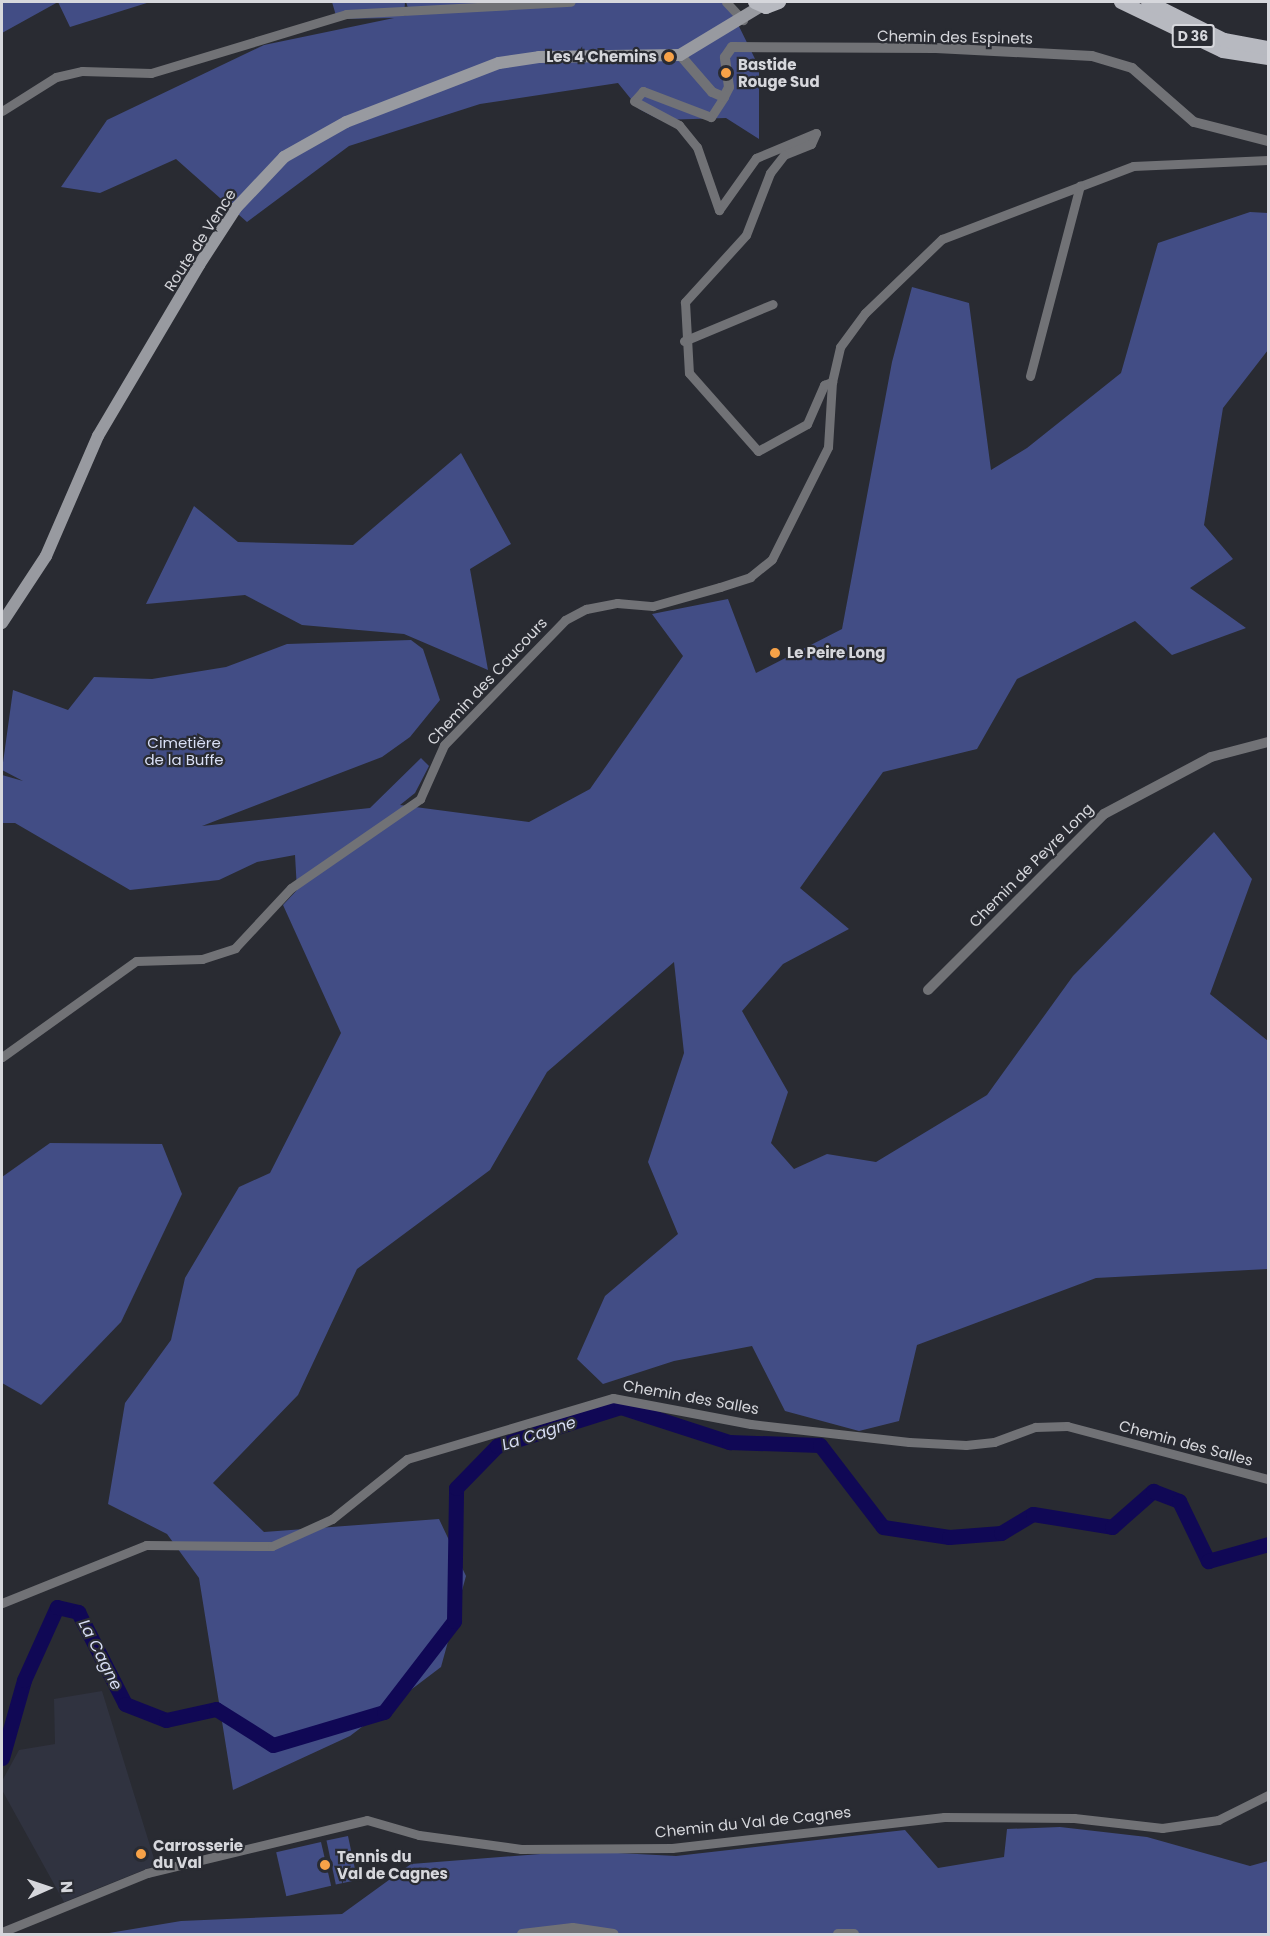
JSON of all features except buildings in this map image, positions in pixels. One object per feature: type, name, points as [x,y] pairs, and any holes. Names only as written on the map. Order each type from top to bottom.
[{"type":"main road","points":[[756,3],[779,2]]},
{"type":"main road","name":"D 36","points":[[1121,2],[1223,51],[1269,58]]},
{"type":"main road","name":"D 36","points":[[1148,2],[1224,40],[1269,48]]},
{"type":"main road","name":"Route de Vence","points":[[2,623],[57,534],[98,436],[199,265],[236,207],[284,157],[346,122],[499,63],[539,57],[680,56],[745,19],[756,3]]},
{"type":"street","points":[[2,111],[56,77],[82,71],[151,73],[346,14],[571,2]]},
{"type":"street","points":[[726,2],[745,19]]},
{"type":"street","name":"Chemin des Espinets","points":[[724,97],[729,87],[725,57],[732,47],[936,48],[1092,56],[1132,68],[1194,122],[1269,141]]},
{"type":"street","points":[[680,56],[712,92],[724,97],[711,117],[644,91],[634,101],[679,125],[698,147],[719,210],[756,158],[816,133],[811,144],[784,155],[770,173],[746,235],[685,302],[684,341],[695,383],[758,451],[807,424],[824,385],[832,382],[840,347],[865,313],[942,239],[1133,166],[1269,160]]},
{"type":"street","points":[[1030,376],[1080,185]]},
{"type":"street","points":[[684,341],[773,304]]},
{"type":"street","name":"Chemin des Caucours","points":[[2,1057],[136,961],[202,959],[235,948],[291,888],[420,799],[444,745],[565,620],[586,609],[617,603],[653,606],[741,580],[772,559],[828,447],[832,382]]},
{"type":"street","name":"Chemin de Peyre Long","points":[[928,990],[1104,814],[1211,757],[1269,742]]},
{"type":"street","name":"Chemin des Salles","points":[[2,1603],[146,1545],[272,1546],[332,1520],[407,1459],[613,1398],[751,1424],[909,1442],[975,1444],[1035,1427],[1067,1426],[1269,1479]]},
{"type":"street","name":"Chemin du Val de Cagnes","points":[[2,1932],[147,1873],[367,1820],[418,1835],[521,1849],[672,1848],[944,1817],[1074,1818],[1162,1828],[1218,1820],[1269,1795]]},
{"type":"street","points":[[522,1935],[573,1928],[614,1935]]},
{"type":"street","points":[[838,1935],[854,1935]]},
{"type":"shaded area","points":[[102,1691],[156,1865],[64,1902],[2,1790],[2,1781],[19,1750],[55,1744],[54,1699]]},
{"type":"green space","points":[[2,2],[58,2],[2,33]]},
{"type":"green space","points":[[58,2],[150,2],[70,27]]},
{"type":"green space","points":[[332,2],[405,2],[404,16],[410,14],[406,2],[727,2],[759,67],[759,139],[726,118],[660,120],[639,109],[618,83],[480,104],[349,146],[247,222],[176,159],[100,193],[61,187],[107,120],[264,45],[394,18],[337,19]]},
{"type":"green space","name":"Cimetière de la Buffe","points":[[1250,212],[1268,213],[1268,350],[1223,408],[1204,525],[1233,559],[1190,588],[1246,628],[1172,655],[1135,621],[1017,679],[977,749],[883,772],[800,888],[849,929],[783,964],[742,1011],[788,1092],[771,1143],[794,1169],[827,1154],[876,1162],[987,1095],[1073,976],[1214,832],[1252,879],[1210,994],[1268,1041],[1268,1269],[1096,1278],[917,1345],[899,1421],[859,1431],[785,1411],[752,1346],[674,1361],[603,1384],[577,1359],[605,1296],[678,1234],[648,1162],[684,1053],[674,962],[547,1072],[490,1170],[357,1269],[298,1395],[213,1483],[264,1532],[439,1519],[466,1576],[441,1667],[350,1736],[233,1790],[199,1578],[167,1534],[108,1504],[125,1403],[171,1340],[185,1278],[239,1187],[270,1173],[341,1033],[283,905],[297,890],[295,855],[257,862],[219,880],[130,890],[15,823],[2,823],[2,775],[23,781],[2,770],[13,690],[68,710],[94,677],[152,679],[226,667],[287,644],[411,640],[423,649],[440,700],[410,737],[382,757],[202,826],[370,808],[421,758],[429,766],[415,793],[400,805],[529,822],[590,789],[683,656],[652,614],[728,599],[756,673],[842,629],[892,362],[912,287],[969,303],[991,470],[1027,448],[1121,373],[1158,243]]},
{"type":"green space","points":[[461,453],[511,544],[470,569],[488,670],[404,634],[302,625],[245,595],[146,604],[194,506],[238,542],[353,545]]},
{"type":"green space","points":[[50,1143],[162,1144],[182,1194],[121,1322],[41,1405],[2,1383],[2,1177]]},
{"type":"green space","points":[[1060,1827],[1147,1837],[1250,1866],[1268,1861],[1268,1934],[103,1934],[181,1921],[342,1914],[411,1864],[579,1851],[676,1856],[905,1830],[938,1868],[1004,1857],[1007,1829]]},
{"type":"green space","points":[[348,1836],[357,1880],[336,1885],[326,1841]]},
{"type":"green space","points":[[321,1842],[331,1886],[286,1896],[276,1852]]},
{"type":"waterway","name":"La Cagne","points":[[2,1758],[24,1680],[57,1607],[78,1612],[125,1704],[166,1720],[216,1709],[273,1745],[384,1712],[454,1621],[456,1488],[497,1446],[621,1407],[729,1442],[820,1445],[883,1527],[949,1537],[1001,1533],[1033,1514],[1112,1527],[1153,1491],[1179,1501],[1208,1561],[1268,1544]]},
{"type":"place","name":"Les 4 Chemins","points":[[669,57]]},
{"type":"place","name":"Bastide Rouge Sud","points":[[726,73]]},
{"type":"place","name":"Le Peire Long","points":[[775,653]]},
{"type":"place","name":"Carrosserie du Val","points":[[141,1854]]},
{"type":"place","name":"Tennis du Val de Cagnes","points":[[325,1865]]}]
